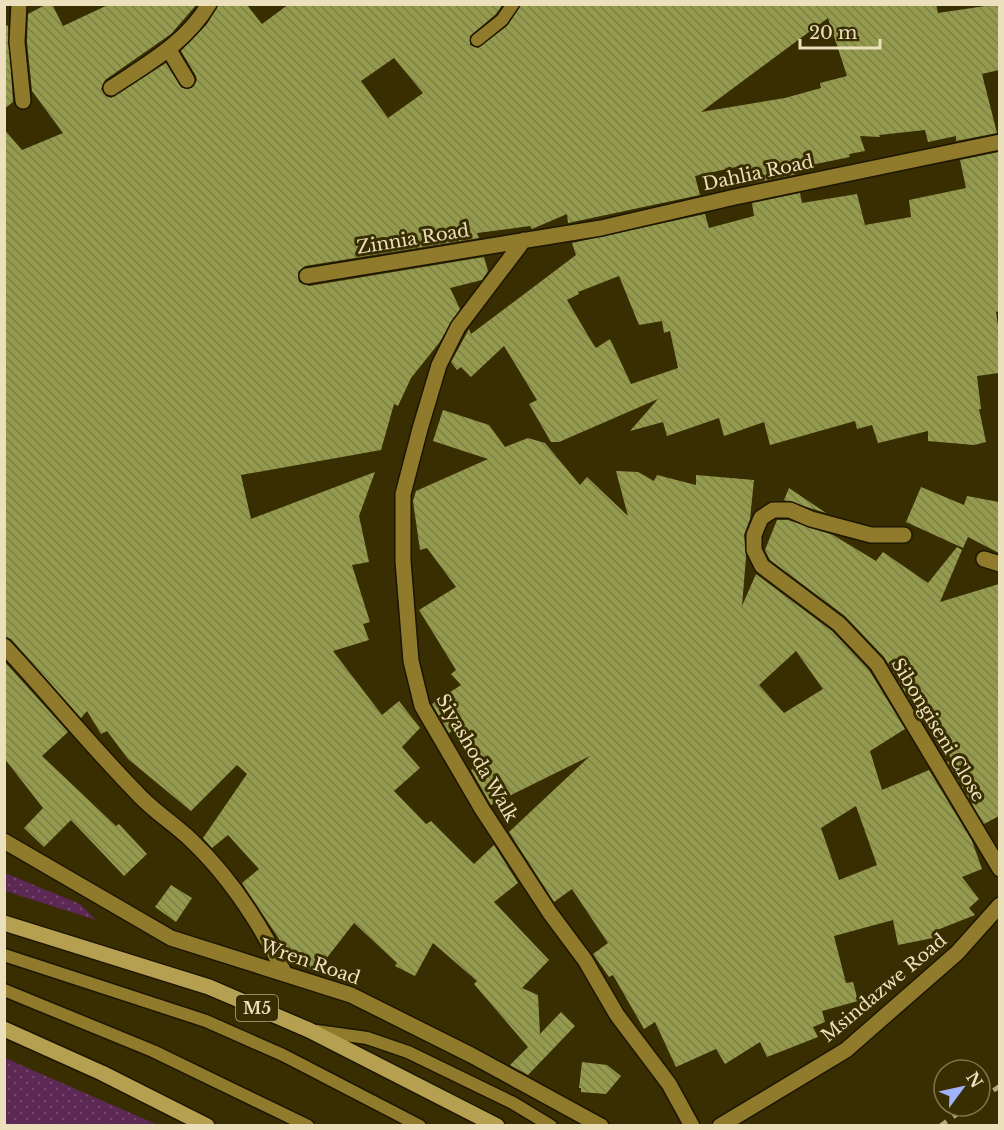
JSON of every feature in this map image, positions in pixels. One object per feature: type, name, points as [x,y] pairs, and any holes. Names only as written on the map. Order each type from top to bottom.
[{"type":"main road","name":"M5","points":[[4,923],[208,987],[309,1030],[497,1125]]},
{"type":"main road","points":[[4,1029],[102,1073],[207,1125]]},
{"type":"street","points":[[19,4],[17,42],[23,101]]},
{"type":"street","points":[[111,88],[168,50],[199,21],[209,4]]},
{"type":"street","points":[[168,50],[187,80]]},
{"type":"street","name":"Dahlia Road","points":[[524,240],[601,228],[735,196],[999,142]]},
{"type":"street","name":"Zinnia Road","points":[[308,276],[524,240]]},
{"type":"street","name":"Siyashoda Walk","points":[[524,240],[458,327],[439,365],[420,429],[403,494],[403,561],[411,661],[422,706],[482,809],[550,913],[585,960],[617,1015],[669,1084],[692,1125]]},
{"type":"street","name":"Sibongiseni Close","points":[[904,535],[871,535],[832,525],[790,510],[773,510],[761,518],[754,535],[754,550],[762,566],[839,624],[877,664],[999,869]]},
{"type":"street","points":[[984,559],[999,564]]},
{"type":"street","points":[[4,646],[125,782],[192,841],[230,882],[274,952],[285,974]]},
{"type":"street","name":"Wren Road","points":[[4,841],[171,938],[351,995],[601,1125]]},
{"type":"street","name":"Msindazwe Road","points":[[720,1125],[846,1050],[957,953],[999,905]]},
{"type":"lane","points":[[477,40],[502,20],[513,4]]},
{"type":"lane","points":[[4,955],[206,1021],[283,1055],[420,1125]]},
{"type":"lane","points":[[4,990],[153,1051],[308,1125]]},
{"type":"lane","points":[[309,1030],[367,1038],[408,1052],[550,1125]]},
{"type":"shaded area","points":[[5,873],[80,904],[96,920],[5,891]]},
{"type":"shaded area","points":[[5,1058],[158,1125],[5,1125]]},
{"type":"building","points":[[47,4],[52,4],[63,26],[110,4],[197,4],[171,34],[105,80],[101,89],[106,96],[111,98],[166,63],[182,88],[192,88],[197,80],[196,76],[181,51],[207,24],[219,4],[246,4],[262,24],[289,4],[503,4],[496,14],[470,36],[470,45],[478,48],[507,26],[521,4],[936,4],[938,13],[999,4],[999,70],[982,74],[997,133],[956,141],[956,136],[928,142],[925,130],[879,135],[880,137],[860,136],[865,151],[849,154],[850,157],[796,168],[797,174],[749,184],[745,165],[695,176],[700,195],[568,223],[567,214],[532,229],[530,226],[477,233],[479,238],[305,266],[298,272],[299,282],[309,286],[484,257],[488,271],[482,280],[450,288],[460,309],[439,343],[411,378],[398,406],[394,404],[381,450],[241,475],[251,519],[375,472],[359,516],[369,562],[352,565],[370,622],[363,624],[369,640],[333,651],[382,715],[399,701],[420,728],[402,747],[420,768],[394,791],[426,824],[431,821],[474,864],[494,845],[518,883],[494,902],[549,960],[522,988],[538,995],[540,1034],[561,1012],[575,1026],[528,1075],[510,1065],[528,1047],[474,984],[477,981],[433,943],[415,976],[395,966],[397,963],[354,923],[315,973],[289,954],[242,883],[259,869],[228,835],[212,848],[203,838],[247,774],[237,765],[191,811],[128,759],[107,731],[101,734],[87,711],[81,718],[11,639],[4,637],[4,129],[22,150],[63,133],[32,91],[27,42],[28,14]],"holes":[[[828,18],[847,76],[820,83],[821,88],[785,98],[701,112]],[[394,58],[423,93],[388,118],[361,81]]]},
{"type":"building","points":[[8,25],[13,102],[4,109],[4,27]]},
{"type":"building","points":[[999,152],[999,311],[996,312],[999,332],[999,373],[977,376],[981,409],[979,409],[986,442],[974,445],[928,441],[928,431],[878,443],[872,425],[857,429],[855,421],[770,445],[764,422],[724,436],[719,418],[667,436],[663,422],[630,431],[658,399],[559,442],[551,442],[529,404],[537,400],[504,346],[471,377],[461,367],[457,370],[451,362],[469,329],[471,334],[576,255],[572,243],[705,214],[709,228],[754,216],[752,203],[800,193],[802,203],[857,194],[865,225],[911,217],[909,200],[966,188],[960,160]],"holes":[[[619,276],[639,325],[662,321],[664,333],[670,331],[678,368],[631,384],[610,339],[596,348],[567,300],[579,294],[578,292]]]},
{"type":"building","points":[[443,410],[489,425],[505,447],[528,438],[545,443],[580,485],[587,477],[628,516],[616,471],[638,472],[654,481],[657,475],[696,485],[696,475],[754,480],[750,519],[744,535],[746,557],[742,606],[756,574],[832,631],[869,670],[905,729],[870,751],[882,790],[929,770],[972,841],[982,869],[962,877],[979,899],[969,908],[975,915],[932,932],[933,938],[898,945],[893,920],[834,936],[846,983],[853,982],[858,1001],[822,1011],[825,1022],[813,1027],[818,1037],[767,1057],[760,1042],[725,1064],[716,1049],[676,1067],[655,1022],[644,1029],[613,975],[609,977],[593,954],[608,943],[572,889],[554,902],[509,832],[590,756],[491,805],[471,770],[477,766],[452,731],[449,733],[432,704],[461,685],[451,674],[456,670],[419,610],[456,587],[427,548],[420,550],[413,501],[416,491],[488,459],[433,441]],"holes":[[[796,651],[823,689],[784,713],[759,685]],[[856,806],[877,865],[839,880],[821,828]]]},
{"type":"building","points":[[921,487],[964,505],[967,496],[999,502],[999,553],[968,537],[963,548],[906,522]]},
{"type":"building","points":[[789,488],[826,513],[784,500]]},
{"type":"building","points":[[777,520],[788,520],[833,535],[876,561],[883,552],[928,583],[957,547],[962,550],[940,602],[999,584],[999,816],[984,824],[947,762],[952,760],[946,751],[948,749],[928,715],[921,719],[884,657],[845,616],[770,560],[765,550]]},
{"type":"building","points":[[4,661],[68,732],[42,756],[116,826],[119,824],[147,854],[124,876],[71,820],[44,847],[24,828],[43,808],[4,758]]},
{"type":"building","points":[[171,885],[192,898],[176,922],[155,907]]},
{"type":"building","points":[[582,1062],[607,1065],[621,1076],[606,1094],[581,1092],[579,1088]]},
{"type":"railway","points":[[992,1091],[1000,1086]]},
{"type":"railway","points":[[940,1126],[952,1118]]}]
